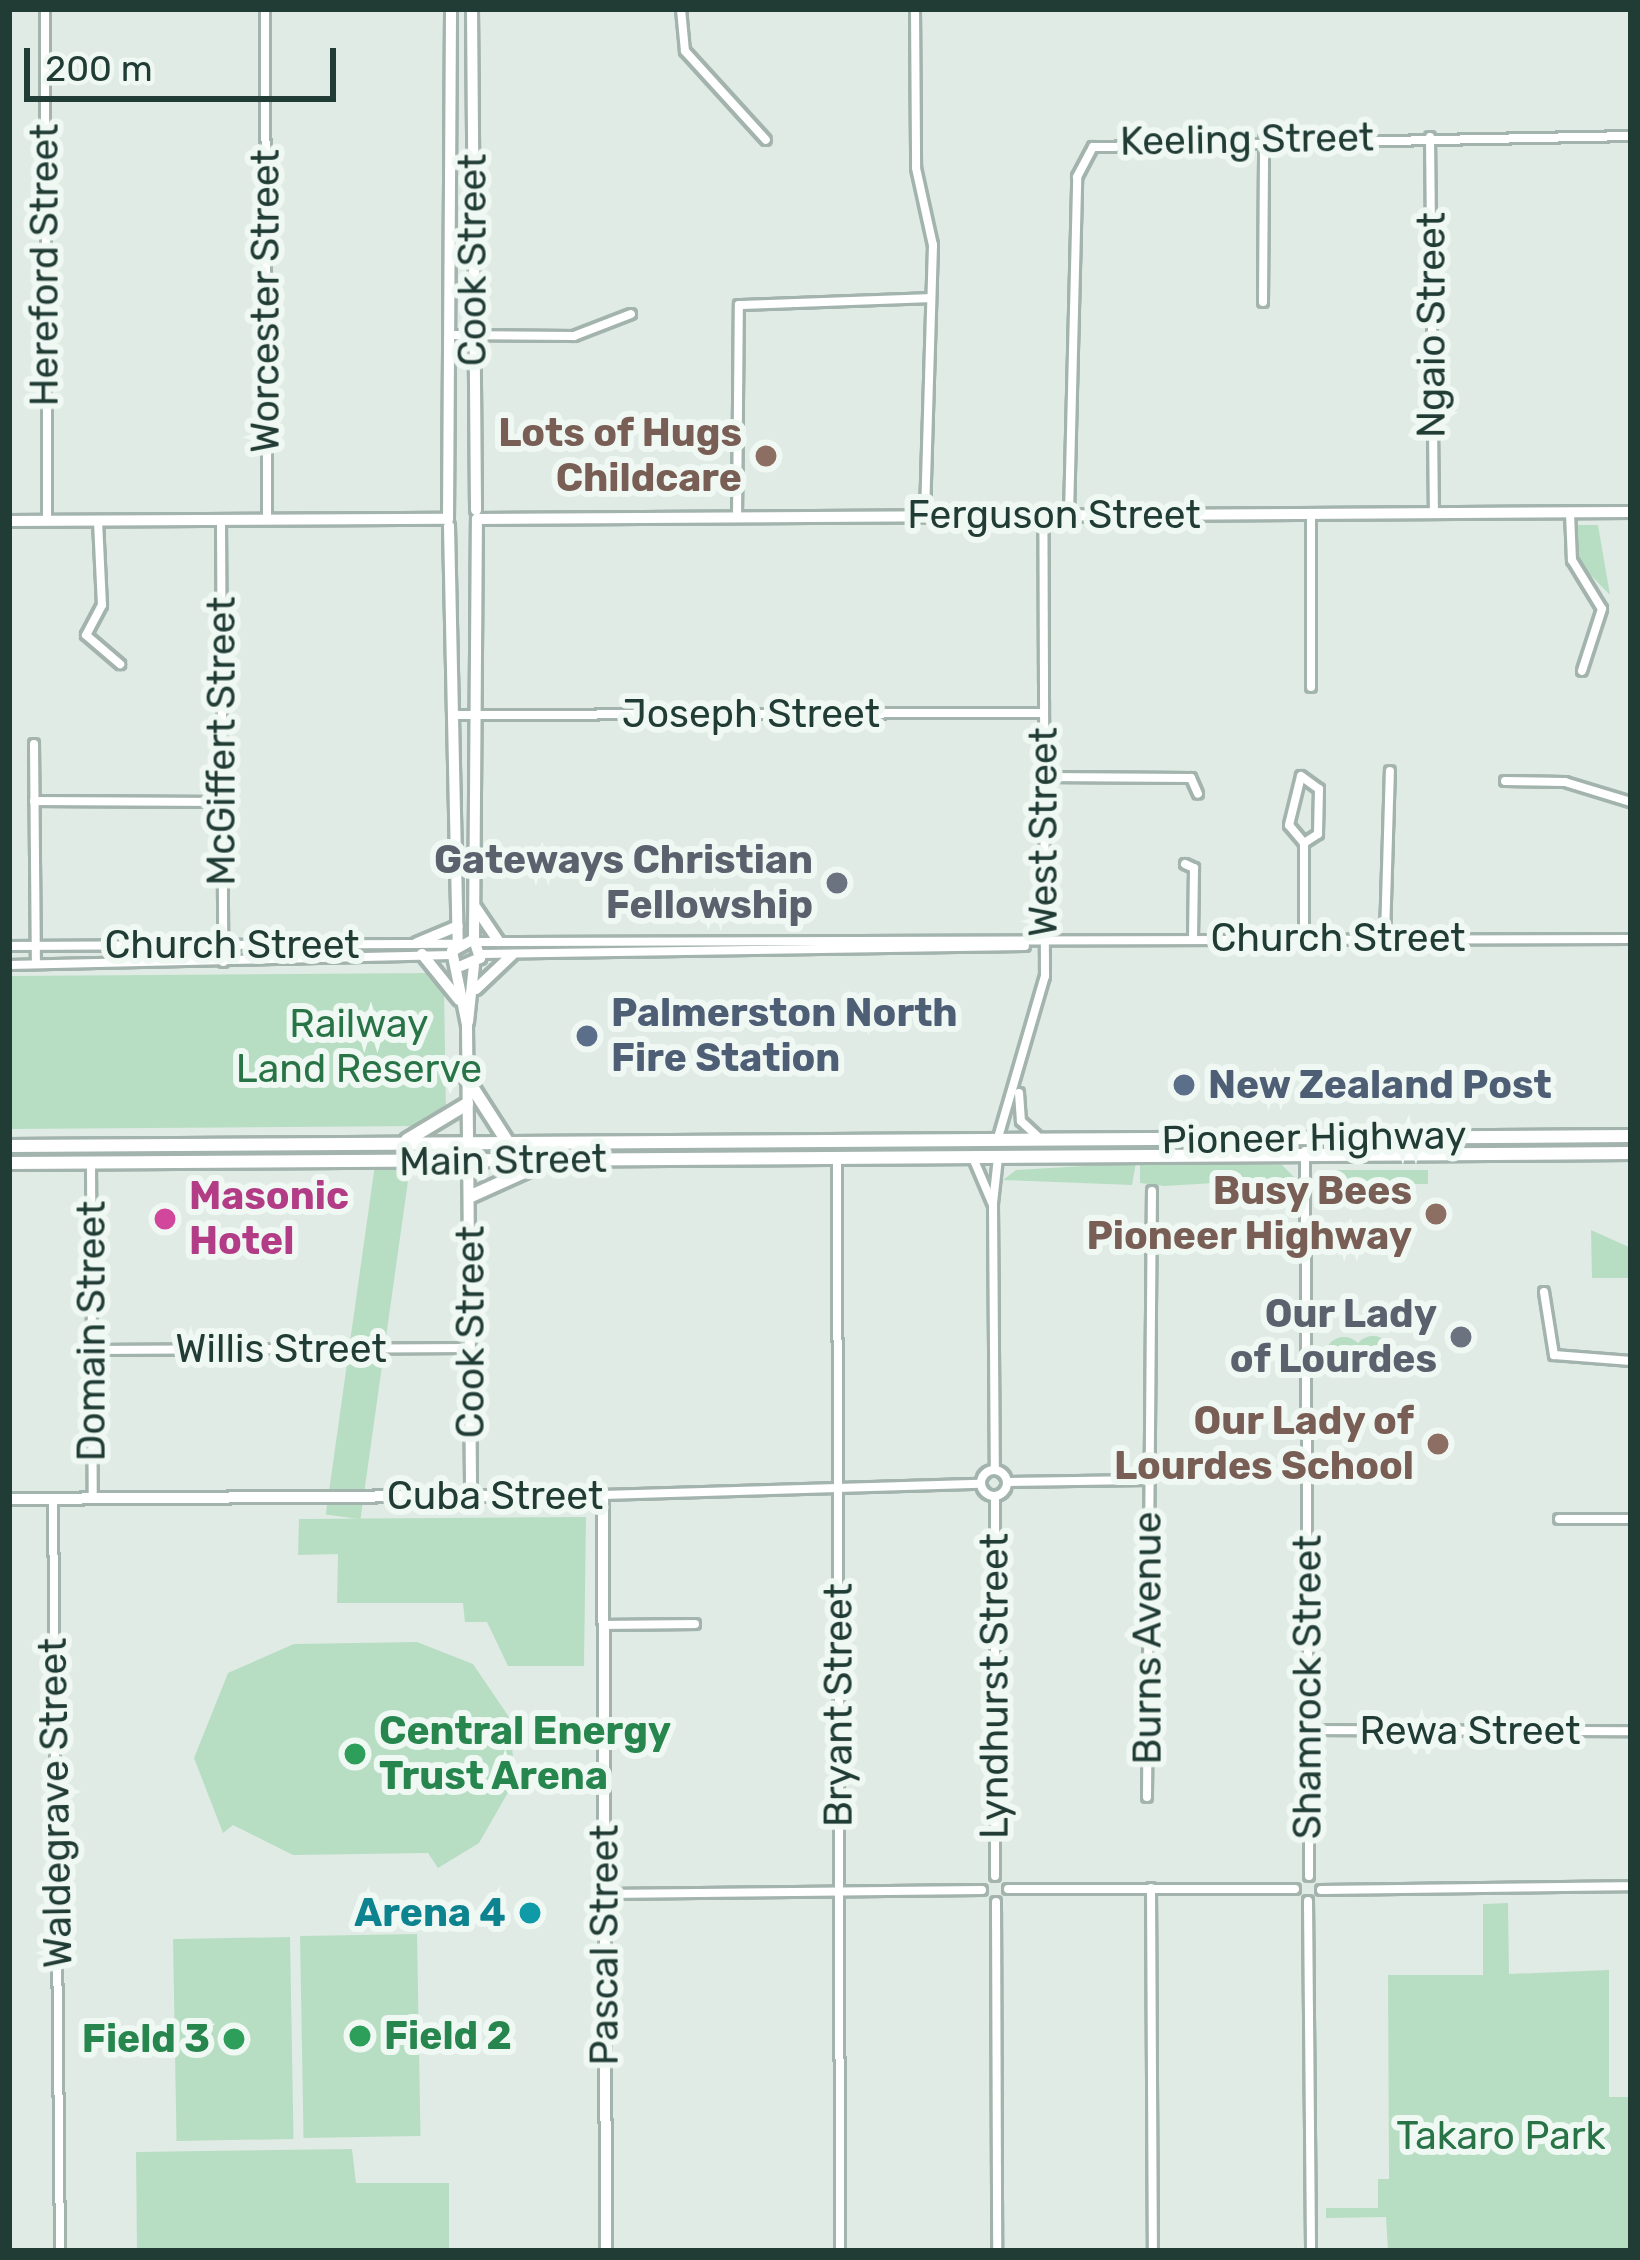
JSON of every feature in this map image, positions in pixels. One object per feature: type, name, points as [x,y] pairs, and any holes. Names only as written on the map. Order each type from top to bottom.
[{"type":"main road","points":[[467,1079],[508,1142]]},
{"type":"main road","points":[[400,1143],[467,1104]]},
{"type":"main road","name":"Pioneer Highway","points":[[998,1141],[1631,1136]]},
{"type":"main road","points":[[1167,1140],[1168,1156]]},
{"type":"main road","points":[[998,1141],[1091,1156]]},
{"type":"main road","name":"Main Street","points":[[9,1146],[998,1141]]},
{"type":"main road","points":[[897,1142],[998,1158]]},
{"type":"main road","name":"Pioneer Highway","points":[[998,1158],[1631,1153]]},
{"type":"main road","name":"Main Street","points":[[9,1163],[998,1158]]},
{"type":"main road","points":[[471,1196],[499,1174],[555,1160]]},
{"type":"street","name":"Hereford Street","points":[[45,9],[46,521]]},
{"type":"street","name":"Worcester Street","points":[[265,9],[267,520]]},
{"type":"street","name":"Cook Street","points":[[451,9],[450,517],[458,715],[458,926],[474,993],[466,1024]]},
{"type":"street","name":"Cook Street","points":[[471,1495],[471,1196],[466,1024],[460,1003],[474,899],[472,9]]},
{"type":"street","points":[[680,9],[685,51],[766,140]]},
{"type":"street","points":[[916,9],[928,298],[925,516]]},
{"type":"street","name":"Keeling Street","points":[[1070,515],[1083,158],[1109,140],[1631,136]]},
{"type":"street","name":"Ngaio Street","points":[[1430,137],[1433,513]]},
{"type":"street","points":[[1264,139],[1264,302]]},
{"type":"street","points":[[737,518],[741,303],[928,298]]},
{"type":"street","points":[[452,335],[574,336],[631,314]]},
{"type":"street","points":[[1570,512],[1572,560],[1602,609],[1582,671]]},
{"type":"street","name":"Ferguson Street","points":[[475,520],[1631,512]]},
{"type":"street","points":[[1310,687],[1311,514]]},
{"type":"street","name":"West Street","points":[[998,1141],[1019,1086],[1044,942],[1043,515]]},
{"type":"street","points":[[450,517],[475,520]]},
{"type":"street","name":"McGiffert Street","points":[[220,520],[223,962]]},
{"type":"street","points":[[9,521],[475,520]]},
{"type":"street","points":[[98,521],[102,605],[86,635],[120,664]]},
{"type":"street","name":"Joseph Street","points":[[458,715],[1043,713]]},
{"type":"street","points":[[34,744],[36,964]]},
{"type":"street","points":[[1385,936],[1390,771]]},
{"type":"street","points":[[1043,776],[1191,778],[1198,794]]},
{"type":"street","points":[[1304,843],[1318,834],[1319,789],[1301,776],[1289,825],[1304,843],[1304,937]]},
{"type":"street","points":[[1505,781],[1549,780],[1631,802]]},
{"type":"street","points":[[34,801],[223,802]]},
{"type":"street","points":[[458,814],[474,814]]},
{"type":"street","points":[[1185,864],[1194,868],[1193,938]]},
{"type":"street","points":[[458,870],[474,870]]},
{"type":"street","points":[[474,899],[498,941]]},
{"type":"street","points":[[458,926],[420,948],[460,1003]]},
{"type":"street","name":"Church Street","points":[[467,951],[498,941],[1631,939]]},
{"type":"street","name":"Church Street","points":[[9,946],[420,948],[512,955],[874,955],[1044,942]]},
{"type":"street","name":"Church Street","points":[[9,965],[223,962],[420,948]]},
{"type":"street","points":[[474,993],[512,955]]},
{"type":"street","points":[[1019,1086],[1020,1119],[1046,1141]]},
{"type":"street","name":"Shamrock Street","points":[[1305,1139],[1309,1876]]},
{"type":"street","points":[[973,1158],[993,1205]]},
{"type":"street","points":[[998,1158],[993,1205],[995,1470],[1007,1483]]},
{"type":"street","name":"Bryant Street","points":[[838,1159],[840,2251]]},
{"type":"street","name":"Domain Street","points":[[91,1163],[93,1498]]},
{"type":"street","name":"Burns Avenue","points":[[1147,1797],[1152,1192]]},
{"type":"street","points":[[1544,1292],[1554,1355],[1631,1360]]},
{"type":"street","name":"Willis Street","points":[[93,1350],[470,1348]]},
{"type":"street","points":[[995,1470],[980,1484],[995,1496],[1007,1483],[1149,1480]]},
{"type":"street","name":"Cuba Street","points":[[9,1499],[603,1495],[980,1484]]},
{"type":"street","name":"Pascal Street","points":[[603,1495],[606,2251]]},
{"type":"street","name":"Lyndhurst Street","points":[[995,1496],[995,1876]]},
{"type":"street","name":"Waldegrave Street","points":[[53,1499],[60,2251]]},
{"type":"street","points":[[1559,1520],[1631,1519]]},
{"type":"street","points":[[603,1625],[695,1624]]},
{"type":"street","name":"Rewa Street","points":[[1309,1730],[1631,1731]]},
{"type":"street","points":[[982,1890],[995,1876],[1008,1889],[1295,1889],[1308,1901],[1311,2251]]},
{"type":"street","points":[[1295,1889],[1309,1876],[1321,1890]]},
{"type":"street","points":[[1308,1901],[1321,1890],[1631,1886]]},
{"type":"street","points":[[1151,1888],[1153,2251]]},
{"type":"street","points":[[997,2251],[996,1902],[1008,1889]]},
{"type":"street","points":[[604,1894],[982,1890],[996,1902]]},
{"type":"green space","points":[[1576,525],[1598,525],[1610,595],[1578,562]]},
{"type":"green space","name":"Railway Land Reserve","points":[[431,973],[444,987],[446,1111],[421,1126],[9,1129],[9,976]]},
{"type":"green space","points":[[1588,1142],[1619,1145],[1326,1149],[1333,1144]]},
{"type":"green space","points":[[377,1150],[412,1155],[360,1519],[326,1514]]},
{"type":"green space","points":[[1136,1163],[1132,1185],[1003,1180],[1016,1170]]},
{"type":"green space","points":[[1140,1164],[1282,1165],[1295,1178],[1165,1186],[1140,1183]]},
{"type":"green space","points":[[1325,1170],[1428,1170],[1428,1184],[1325,1184]]},
{"type":"green space","points":[[1591,1230],[1631,1248],[1631,1278],[1592,1278]]},
{"type":"green space","points":[[1373,1336],[1386,1342],[1392,1355],[1386,1368],[1373,1374],[1360,1368],[1354,1355],[1360,1342]]},
{"type":"green space","points":[[1344,1337],[1357,1343],[1363,1356],[1357,1369],[1344,1375],[1331,1369],[1325,1356],[1331,1343]]},
{"type":"green space","points":[[586,1517],[584,1666],[508,1666],[487,1622],[465,1622],[463,1603],[337,1603],[338,1554],[298,1555],[299,1519]]},
{"type":"green space","name":"Central Energy Trust Arena","points":[[417,1642],[473,1664],[511,1720],[514,1782],[479,1843],[438,1868],[428,1853],[293,1855],[233,1825],[223,1833],[194,1758],[228,1673],[294,1644]]},
{"type":"green space","name":"Takaro Park","points":[[1508,1903],[1509,1974],[1609,1970],[1609,2097],[1631,2097],[1631,2251],[1388,2251],[1386,2217],[1326,2218],[1326,2208],[1378,2208],[1378,2179],[1389,2179],[1388,1975],[1483,1975],[1483,1904]]},
{"type":"green space","name":"Field 2","points":[[417,1934],[421,2136],[304,2138],[300,1936]]},
{"type":"green space","name":"Field 3","points":[[290,1937],[294,2139],[177,2141],[173,1939]]},
{"type":"green space","points":[[352,2149],[356,2183],[449,2183],[449,2251],[137,2251],[136,2152]]},
{"type":"place","name":"Lots of Hugs Childcare","points":[[766,456]]},
{"type":"place","name":"Gateways Christian Fellowship","points":[[837,883]]},
{"type":"place","name":"Palmerston North Fire Station","points":[[587,1036]]},
{"type":"place","name":"New Zealand Post","points":[[1184,1085]]},
{"type":"place","name":"Busy Bees Pioneer Highway","points":[[1436,1214]]},
{"type":"place","name":"Masonic Hotel","points":[[165,1219]]},
{"type":"place","name":"Our Lady of Lourdes","points":[[1461,1337]]},
{"type":"place","name":"Our Lady of Lourdes School","points":[[1438,1444]]},
{"type":"place","name":"Central Energy Trust Arena","points":[[355,1754]]},
{"type":"place","name":"Arena 4","points":[[530,1913]]},
{"type":"place","name":"Field 2","points":[[360,2036]]},
{"type":"place","name":"Field 3","points":[[234,2039]]}]
